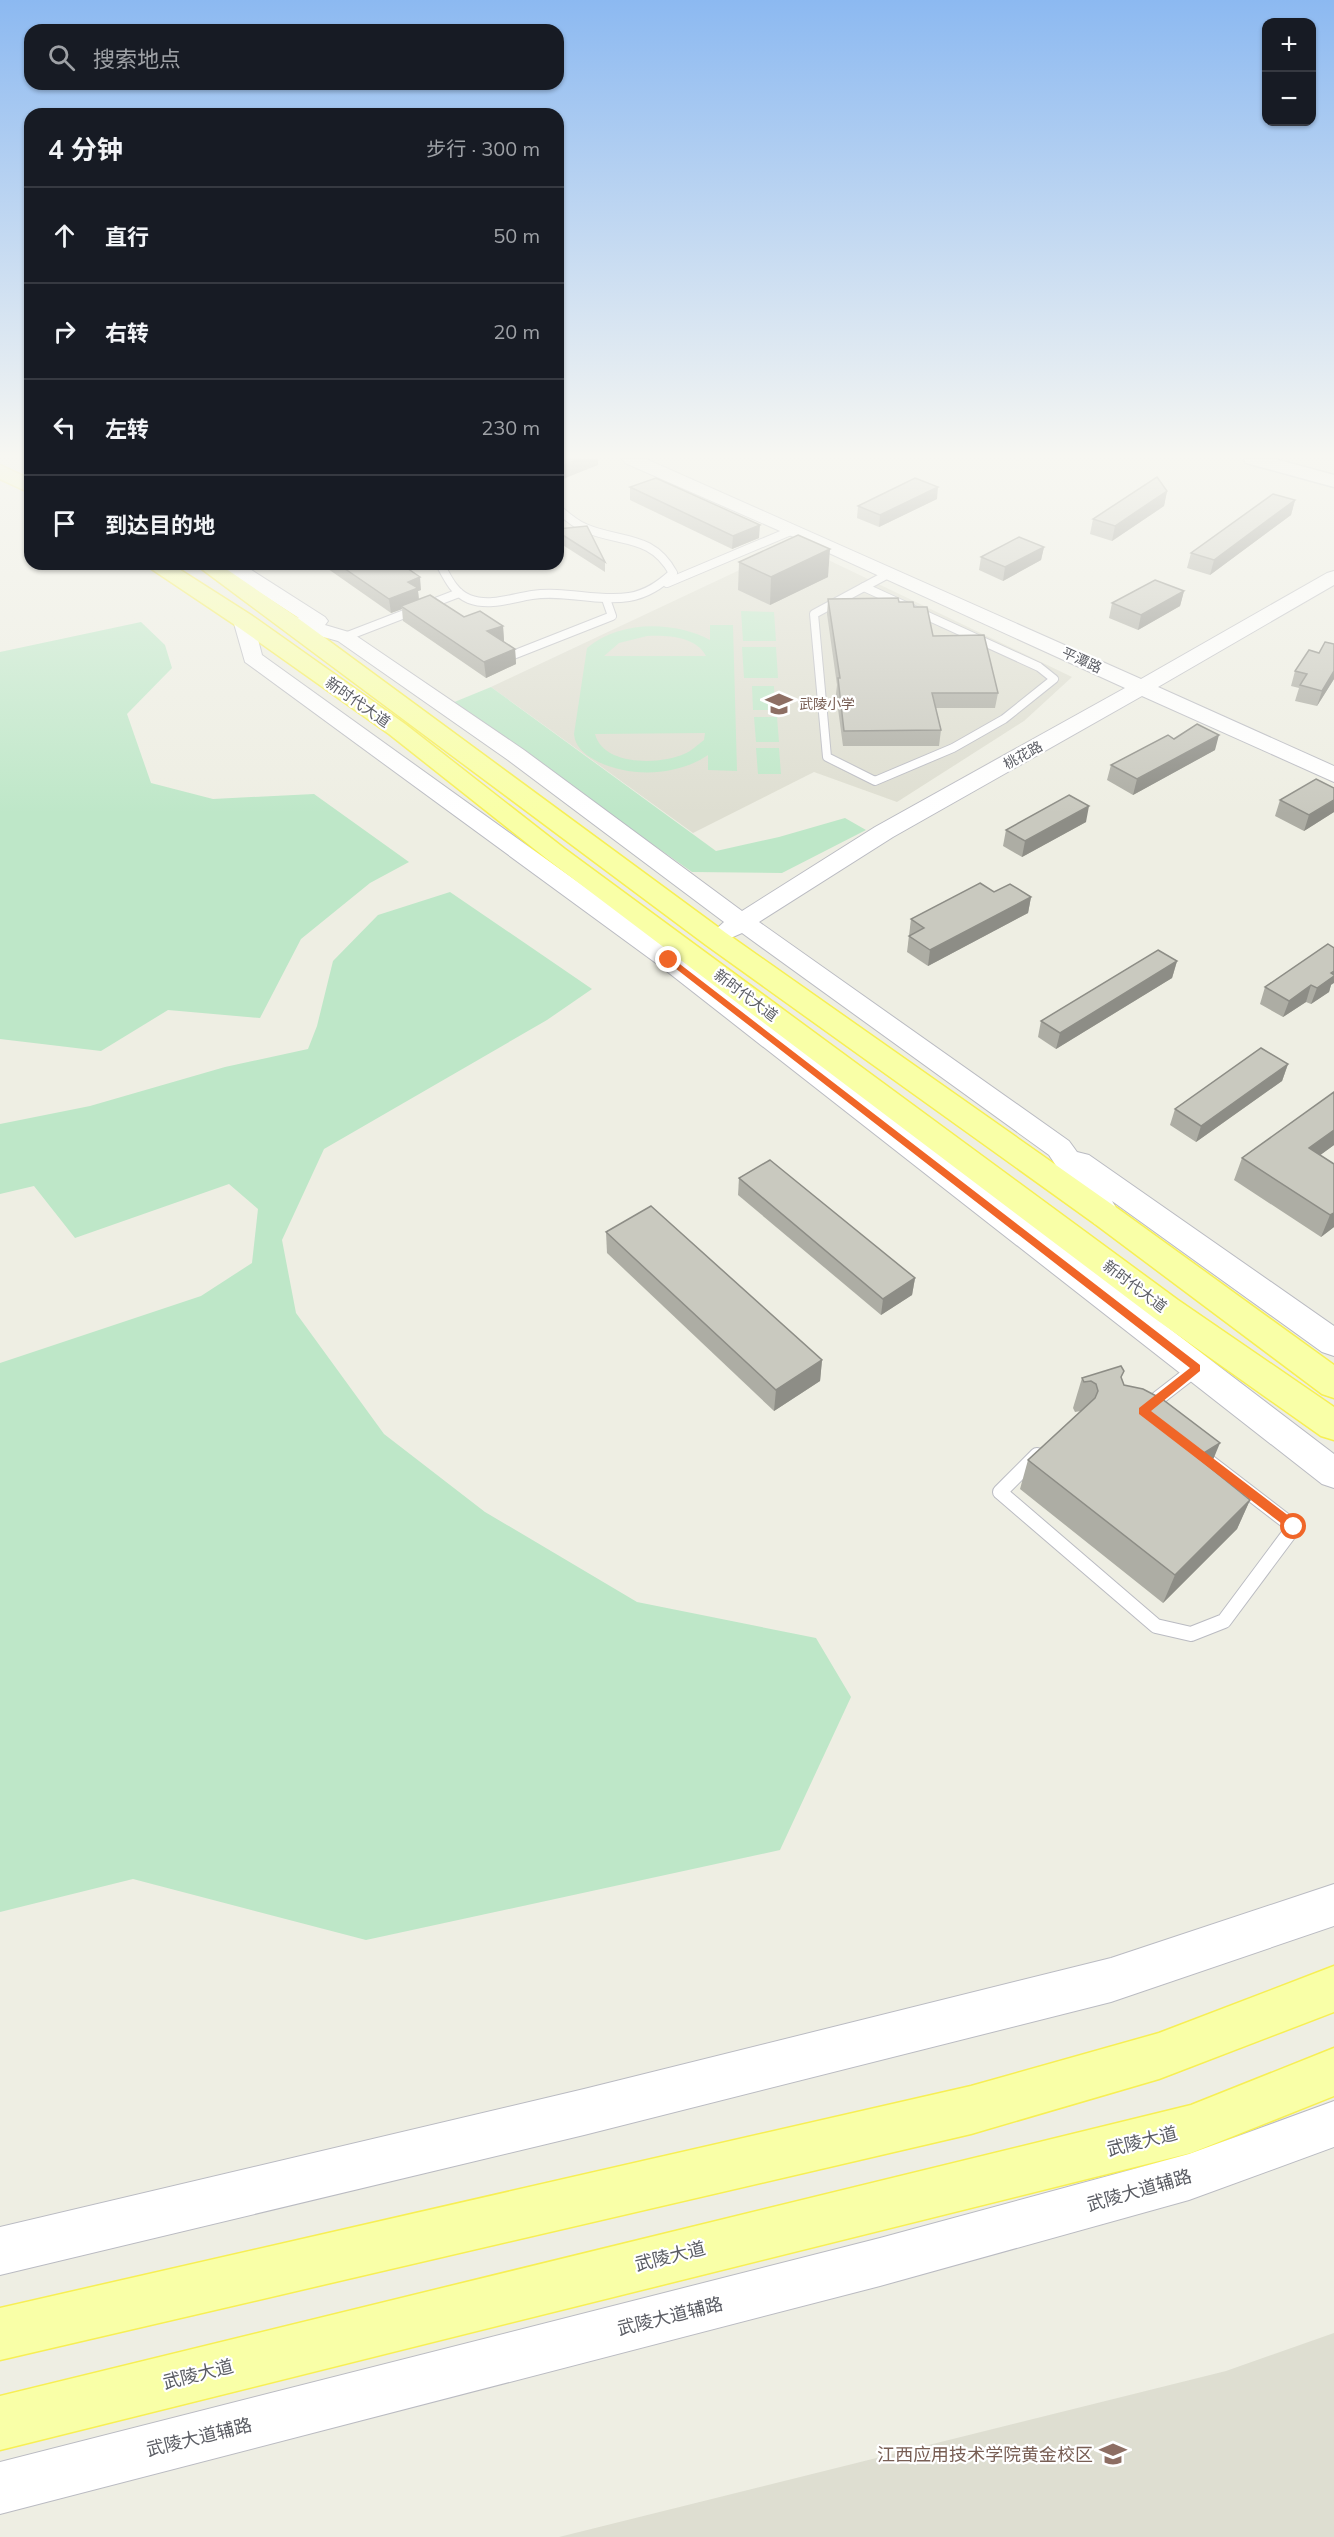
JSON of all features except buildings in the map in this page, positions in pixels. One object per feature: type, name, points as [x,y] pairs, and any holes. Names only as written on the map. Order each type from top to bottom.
[{"type":"main road","name":"新时代大道","points":[[178,577],[243,620],[397,729],[556,854],[1166,1309],[1334,1426]]},
{"type":"main road","name":"新时代大道","points":[[224,577],[287,621],[716,939],[1106,1216],[1334,1384]]},
{"type":"main road","points":[[0,2334],[971,2110],[1160,2056],[1334,1989]]},
{"type":"main road","name":"武陵大道","points":[[0,2423],[1191,2129],[1334,2072]]},
{"type":"street","points":[[250,577],[344,636],[516,755],[740,921],[780,946],[1334,1343]]},
{"type":"street","name":"平潭路","points":[[900,577],[1334,757]]},
{"type":"street","name":"平潭路","points":[[920,577],[1151,683],[1334,775]]},
{"type":"street","name":"桃花路","points":[[716,939],[740,921],[884,832],[1151,683],[1333,577]]},
{"type":"street","points":[[243,620],[252,658],[669,960],[1334,1474]]},
{"type":"street","points":[[287,621],[344,636]]},
{"type":"street","points":[[516,755],[546,813]]},
{"type":"street","points":[[1059,1148],[1106,1216]]},
{"type":"street","points":[[1076,1274],[1166,1309]]},
{"type":"street","points":[[0,2251],[584,2112],[1111,1980],[1334,1905]]},
{"type":"street","name":"武陵大道辅路","points":[[0,2488],[880,2262],[1189,2177],[1334,2124]]},
{"type":"lane","points":[[449,577],[459,593],[469,599],[486,601],[561,594],[606,599],[643,594],[680,577]]},
{"type":"lane","points":[[664,584],[669,577]]},
{"type":"lane","points":[[864,587],[1039,666],[1054,679],[1004,719],[953,748],[875,781],[827,757],[814,614],[864,587],[882,577]]},
{"type":"lane","points":[[344,636],[459,593]]},
{"type":"lane","points":[[513,655],[612,616],[606,599]]},
{"type":"lane","points":[[1142,1413],[1197,1368]]},
{"type":"lane","points":[[1047,1446],[1000,1491],[1156,1626],[1191,1634],[1224,1621],[1294,1527],[1190,1447]]},
{"type":"shaded area","name":"武陵小学","points":[[724,577],[865,577],[1072,677],[1024,721],[897,802],[814,772],[693,833],[491,687]]},
{"type":"shaded area","name":"江西应用技术学院黄金校区","points":[[1334,2333],[1334,2537],[559,2537],[1226,2371]]},
{"type":"green space","points":[[741,611],[774,612],[776,641],[743,641]]},
{"type":"green space","points":[[141,622],[165,645],[172,668],[127,714],[151,783],[213,799],[314,794],[409,862],[370,883],[301,939],[260,1018],[168,1010],[101,1051],[0,1039],[0,652]]},
{"type":"green space","points":[[710,625],[733,625],[737,771],[708,770],[708,755],[681,768],[635,772],[606,765],[589,757],[580,749],[574,734],[587,648],[615,632],[647,626],[680,629],[710,640]],"holes":[[[647,636],[680,638],[695,644],[706,656],[604,656],[619,643]],[[705,733],[704,740],[687,753],[674,758],[647,761],[620,757],[609,752],[600,744],[595,734]]]},
{"type":"green space","points":[[742,647],[776,647],[778,678],[744,678]]},
{"type":"green space","points":[[752,686],[774,686],[775,710],[753,710]]},
{"type":"green space","points":[[491,687],[716,851],[779,837],[845,818],[866,830],[782,873],[692,872],[452,703]]},
{"type":"green space","points":[[754,717],[777,717],[779,742],[756,742]]},
{"type":"green space","points":[[756,748],[779,748],[781,774],[758,774]]},
{"type":"green space","points":[[450,892],[592,989],[547,1020],[324,1149],[282,1240],[296,1313],[384,1434],[485,1512],[637,1602],[816,1638],[851,1697],[780,1850],[366,1940],[133,1879],[0,1912],[0,1363],[201,1296],[252,1263],[258,1209],[229,1184],[75,1238],[34,1186],[0,1194],[0,1124],[90,1106],[225,1067],[308,1049],[317,1026],[333,961],[378,915]]},
{"type":"place","name":"武陵小学","points":[[779,704]]},
{"type":"place","name":"江西应用技术学院黄金校区","points":[[1113,2454]]},
{"type":"route","points":[[669,960],[1197,1368],[1143,1411],[1294,1527]]}]
